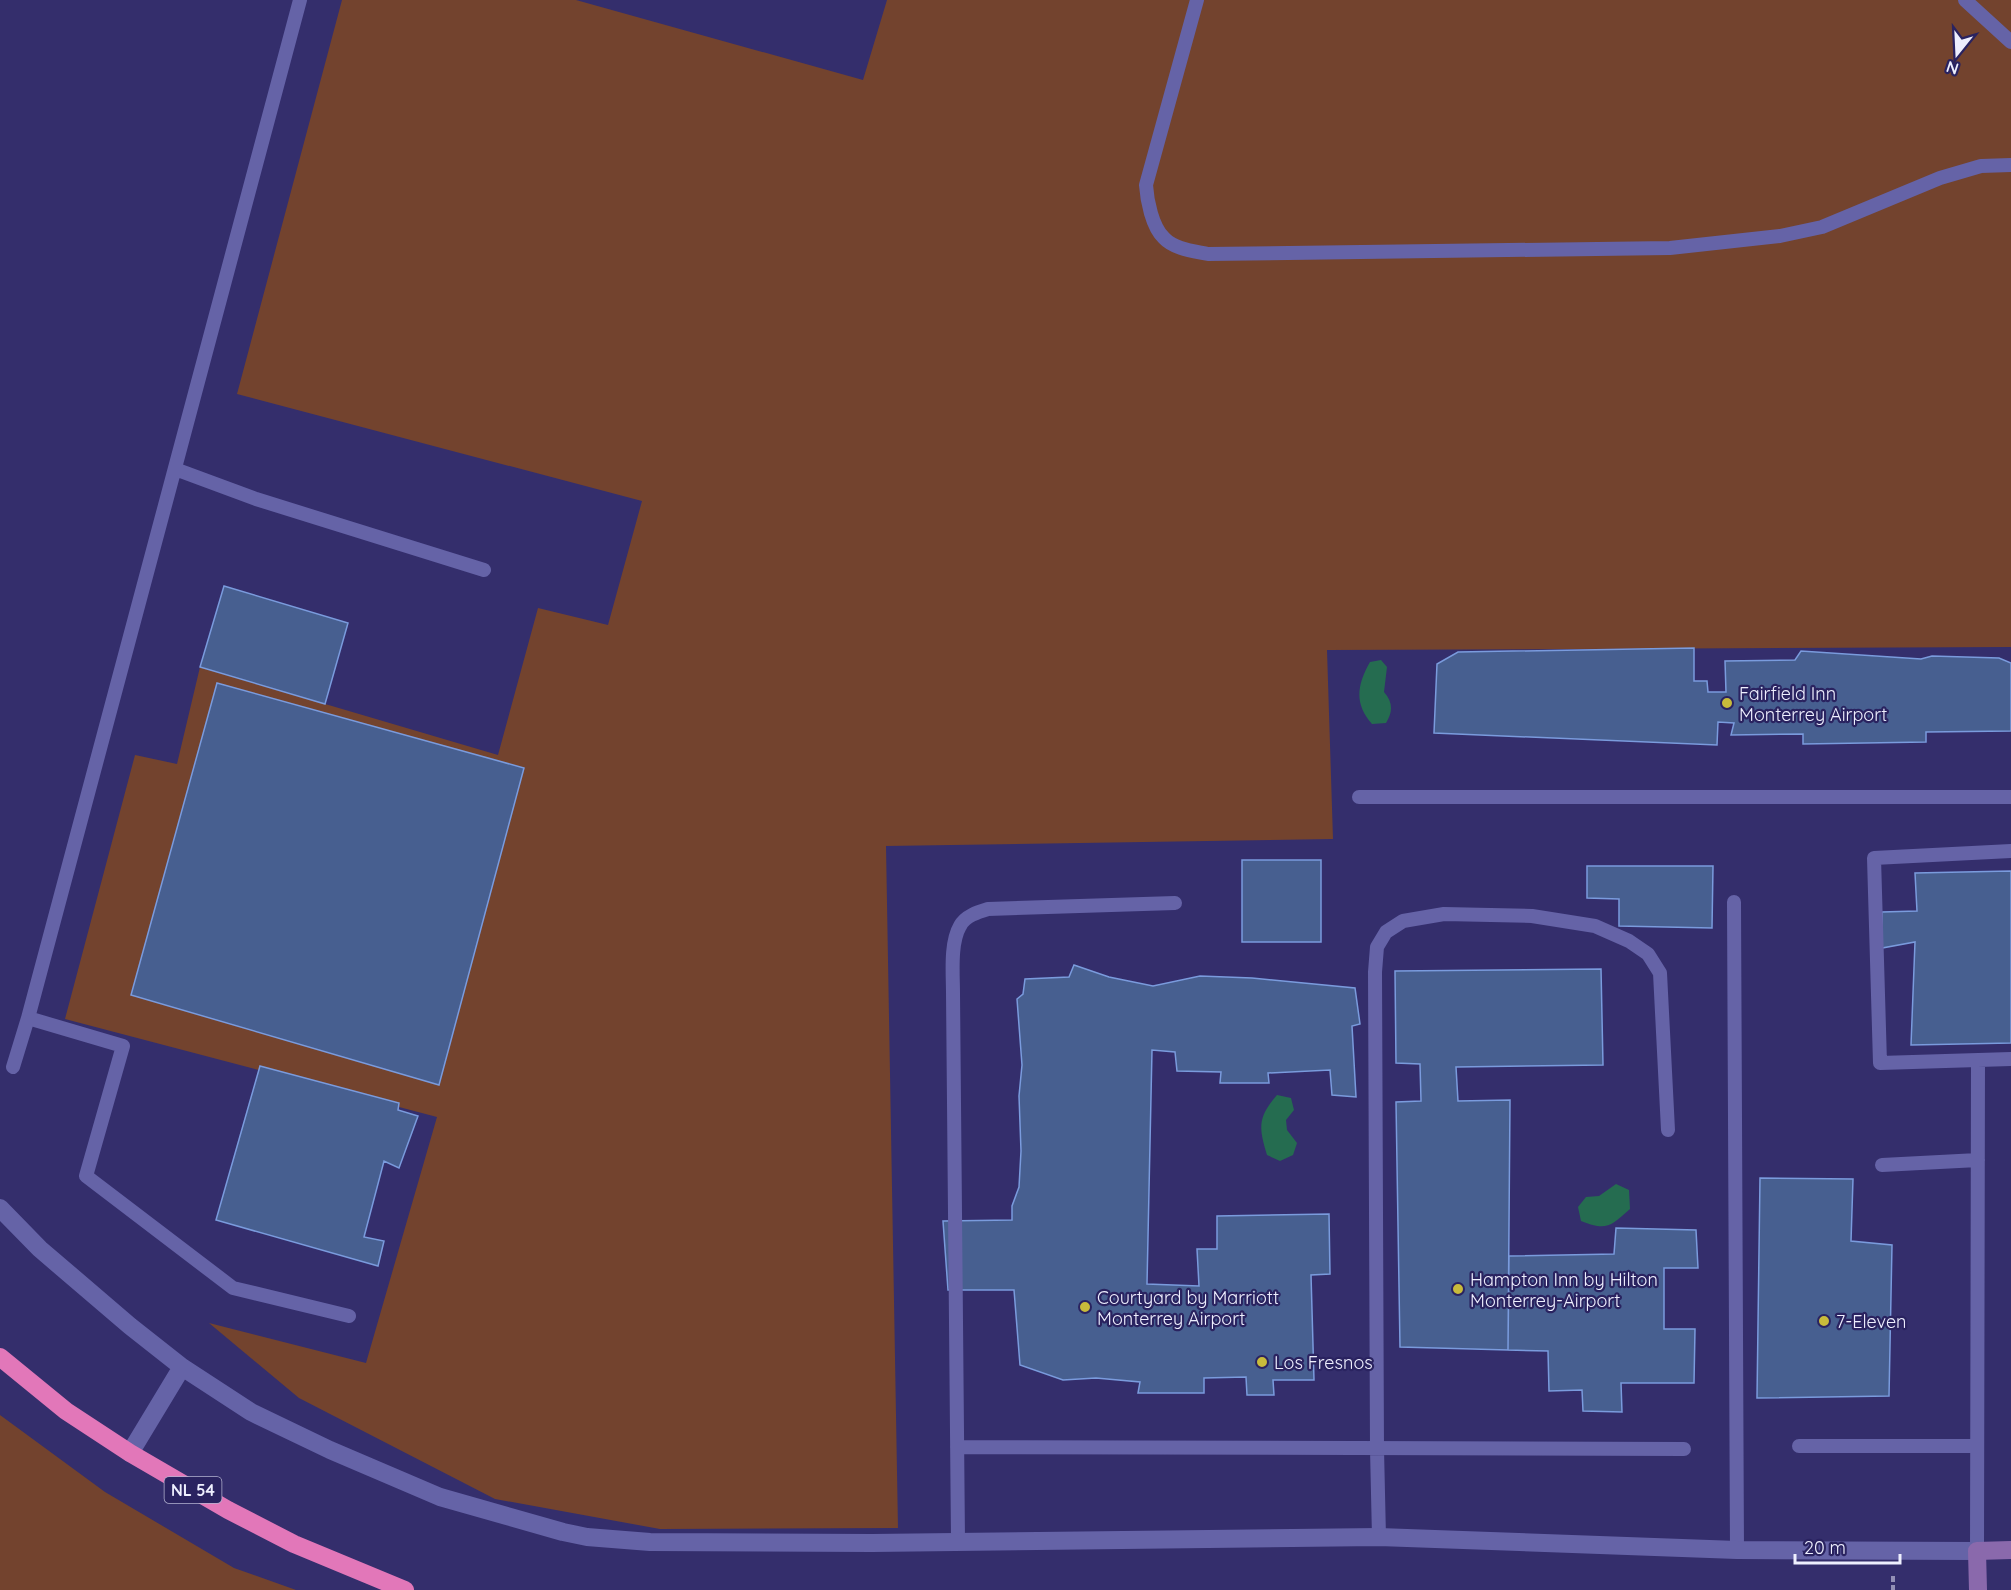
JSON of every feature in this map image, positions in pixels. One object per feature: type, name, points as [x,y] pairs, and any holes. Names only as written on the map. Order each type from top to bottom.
[{"type":"highway","name":"NL 54","points":[[0,1357],[66,1411],[130,1453],[228,1510],[294,1544],[405,1590]]},
{"type":"street","points":[[0,1208],[40,1249],[130,1326],[182,1367],[251,1412],[330,1450],[440,1497],[564,1532],[613,1540],[650,1542],[1378,1537],[1737,1550],[2011,1550]]},
{"type":"street","points":[[130,1453],[182,1367]]},
{"type":"street","points":[[1977,1551],[1978,1590]]},
{"type":"lane","points":[[13,1067],[300,0]]},
{"type":"lane","points":[[1197,0],[1146,185],[1148,206],[1163,238],[1178,247],[1208,254],[1670,248],[1780,236],[1822,226],[1940,178],[1981,166],[2011,165]]},
{"type":"lane","points":[[1965,0],[2011,42]]},
{"type":"lane","points":[[175,468],[256,499],[484,570]]},
{"type":"lane","points":[[1359,797],[2011,796]]},
{"type":"lane","points":[[2011,851],[1874,858],[1880,1063],[2011,1059]]},
{"type":"lane","points":[[1734,902],[1737,1550]]},
{"type":"lane","points":[[958,1541],[953,952],[960,925],[972,914],[988,909],[1175,903]]},
{"type":"lane","points":[[1378,1537],[1375,972],[1377,947],[1386,932],[1403,921],[1444,914],[1532,916],[1595,926],[1629,941],[1648,954],[1660,973],[1668,1130]]},
{"type":"lane","points":[[28,1018],[123,1046],[86,1176],[234,1288],[349,1316]]},
{"type":"lane","points":[[1977,1060],[1977,1551]]},
{"type":"lane","points":[[1882,1165],[1978,1160]]},
{"type":"lane","points":[[1799,1446],[1976,1446]]},
{"type":"lane","points":[[957,1447],[1684,1449]]},
{"type":"shaded area","points":[[342,0],[576,0],[863,80],[887,0],[2011,0],[2011,647],[1327,650],[1333,839],[886,846],[898,1528],[660,1529],[495,1499],[299,1398],[209,1323],[366,1363],[437,1117],[65,1019],[135,755],[177,764],[200,667],[498,755],[538,608],[608,625],[642,501],[237,394]]},
{"type":"shaded area","points":[[1381,660],[1387,667],[1384,692],[1389,700],[1391,711],[1386,723],[1372,724],[1362,709],[1360,686],[1370,662]]},
{"type":"shaded area","points":[[1277,1095],[1291,1098],[1294,1110],[1286,1120],[1287,1130],[1297,1143],[1293,1155],[1280,1161],[1267,1155],[1261,1130],[1266,1110]]},
{"type":"shaded area","points":[[1616,1184],[1629,1190],[1630,1209],[1607,1226],[1596,1226],[1581,1221],[1578,1207],[1586,1197],[1599,1196]]},
{"type":"shaded area","points":[[0,1415],[105,1492],[234,1568],[296,1590],[0,1590]]},
{"type":"building","points":[[224,586],[348,623],[325,704],[200,667]]},
{"type":"building","points":[[1694,648],[1694,681],[1707,681],[1708,692],[1726,692],[1725,661],[1795,660],[1801,651],[1921,659],[1932,656],[1999,658],[2011,663],[2011,731],[1926,732],[1926,742],[1803,744],[1803,734],[1731,735],[1734,723],[1718,722],[1717,745],[1434,733],[1437,664],[1458,652]]},
{"type":"building","points":[[217,683],[524,768],[439,1085],[131,995]]},
{"type":"building","points":[[1242,860],[1321,860],[1321,942],[1242,942]]},
{"type":"building","points":[[1587,866],[1713,866],[1712,928],[1619,926],[1619,899],[1587,898]]},
{"type":"building","points":[[2011,871],[2011,1043],[1911,1045],[1915,942],[1882,948],[1882,912],[1917,911],[1915,873]]},
{"type":"building","points":[[1074,965],[1109,977],[1153,986],[1200,976],[1252,978],[1355,988],[1360,1024],[1352,1026],[1356,1097],[1332,1095],[1330,1070],[1268,1073],[1269,1083],[1220,1083],[1221,1072],[1177,1071],[1175,1052],[1152,1050],[1147,1284],[1199,1286],[1197,1249],[1217,1249],[1217,1216],[1329,1214],[1330,1274],[1311,1275],[1314,1380],[1273,1380],[1274,1395],[1247,1395],[1246,1377],[1204,1378],[1204,1393],[1138,1393],[1140,1382],[1096,1378],[1063,1380],[1020,1365],[1014,1290],[948,1290],[943,1221],[1012,1220],[1012,1206],[1019,1187],[1021,1151],[1019,1096],[1022,1065],[1017,999],[1023,994],[1025,979],[1069,977]]},
{"type":"building","points":[[1601,969],[1603,1065],[1456,1067],[1458,1101],[1510,1100],[1508,1350],[1400,1347],[1396,1102],[1421,1101],[1420,1064],[1396,1063],[1395,971]]},
{"type":"building","points":[[260,1066],[399,1103],[398,1110],[418,1116],[399,1168],[384,1161],[364,1237],[384,1241],[378,1266],[216,1220]]},
{"type":"building","name":"7-Eleven","points":[[1760,1178],[1853,1179],[1851,1241],[1892,1245],[1889,1396],[1757,1398]]},
{"type":"building","points":[[1616,1228],[1696,1230],[1698,1268],[1664,1268],[1664,1329],[1695,1329],[1694,1383],[1621,1383],[1622,1412],[1583,1411],[1582,1390],[1549,1391],[1548,1351],[1508,1350],[1509,1256],[1614,1254]]},
{"type":"place","name":"Fairfield Inn Monterrey Airport","points":[[1727,703]]},
{"type":"place","name":"Hampton Inn by Hilton Monterrey-Airport","points":[[1458,1289]]},
{"type":"place","name":"Courtyard by Marriott Monterrey Airport","points":[[1085,1307]]},
{"type":"place","name":"7-Eleven","points":[[1824,1321]]},
{"type":"place","name":"Los Fresnos","points":[[1262,1362]]}]
